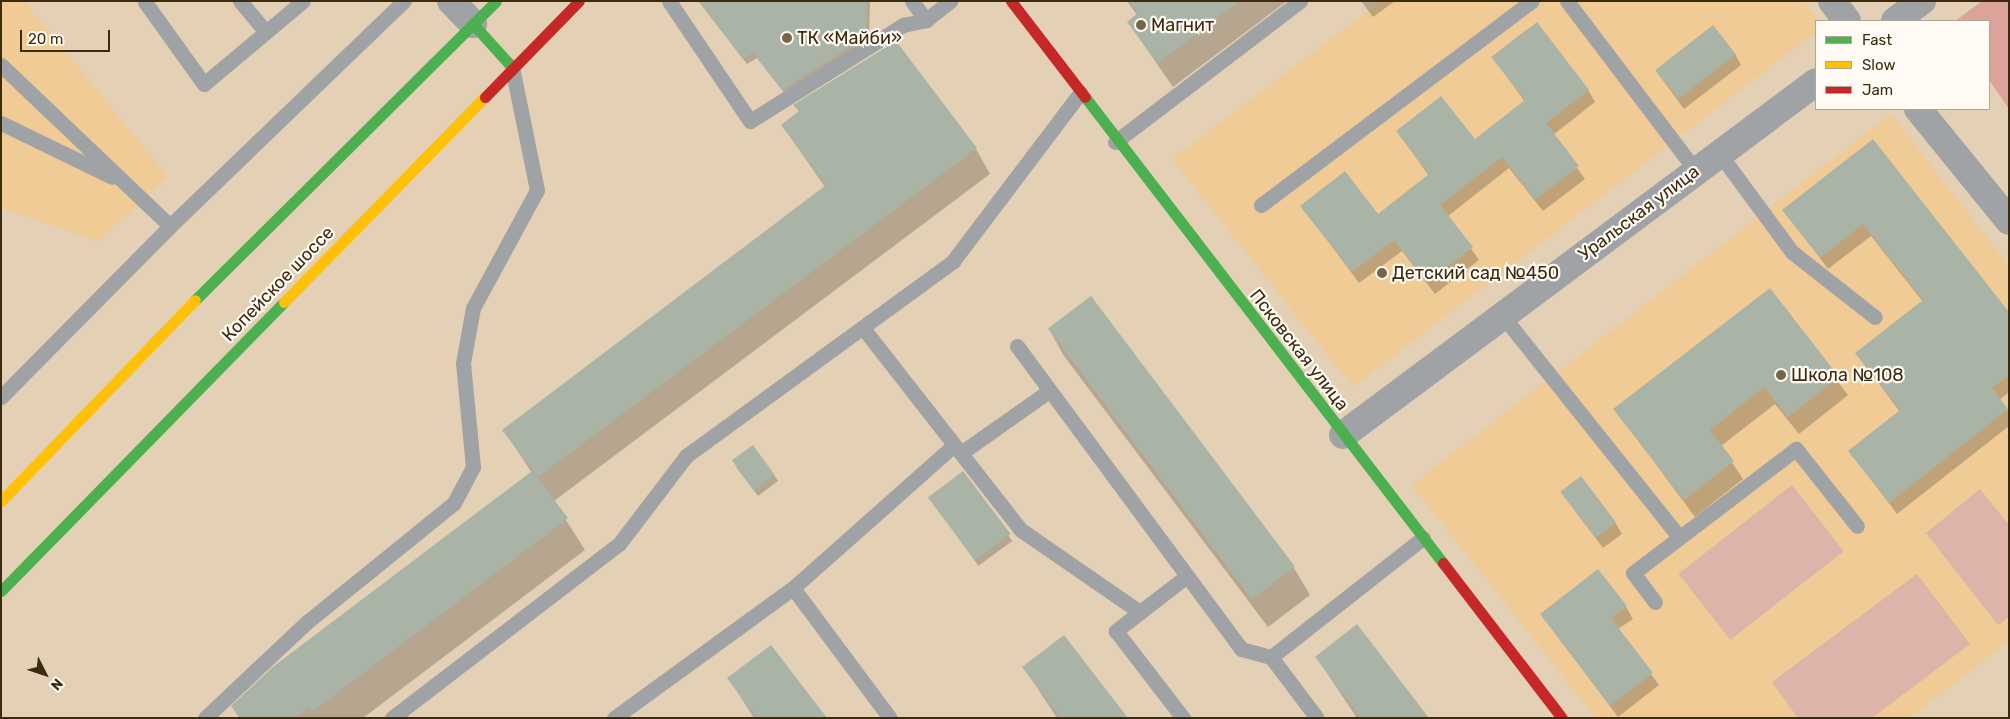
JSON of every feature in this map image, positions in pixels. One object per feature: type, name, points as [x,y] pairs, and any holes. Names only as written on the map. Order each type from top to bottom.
[{"type":"main road","points":[[1,500],[166,329],[496,1]]},
{"type":"main road","name":"Копейское шоссе","points":[[1,591],[512,67],[579,1]]},
{"type":"main road","name":"Псковская улица","points":[[1010,1],[1115,142],[1562,718]]},
{"type":"main road","points":[[473,24],[512,67]]},
{"type":"street","points":[[451,1],[473,24]]},
{"type":"street","points":[[1832,1],[1847,20]]},
{"type":"street","points":[[1896,20],[1922,1]]},
{"type":"street","name":"Уральская улица","points":[[1343,435],[1815,83]]},
{"type":"street","points":[[1919,110],[2009,221]]},
{"type":"lane","points":[[240,1],[266,32]]},
{"type":"lane","points":[[145,2],[204,84],[303,1]]},
{"type":"lane","points":[[1,398],[170,226],[404,1]]},
{"type":"lane","points":[[669,1],[750,121],[903,25],[926,20],[950,1]]},
{"type":"lane","points":[[912,1],[926,20]]},
{"type":"lane","points":[[1115,142],[1300,1]]},
{"type":"lane","points":[[1261,205],[1532,1]]},
{"type":"lane","points":[[1567,1],[1696,171]]},
{"type":"lane","points":[[1,66],[170,226]]},
{"type":"lane","points":[[205,718],[307,622],[454,504],[473,467],[463,363],[473,308],[537,190],[512,67]]},
{"type":"lane","points":[[395,717],[619,544],[686,456],[953,261],[1080,93]]},
{"type":"lane","points":[[1,123],[127,184]]},
{"type":"lane","points":[[1720,153],[1792,252],[1875,317]]},
{"type":"lane","points":[[1502,316],[1679,537]]},
{"type":"lane","points":[[863,328],[1021,530],[1140,612]]},
{"type":"lane","points":[[1017,346],[1241,649],[1271,657],[1317,718]]},
{"type":"lane","points":[[614,718],[793,588],[958,449],[1049,391]]},
{"type":"lane","points":[[1655,602],[1633,573],[1796,449],[1857,526]]},
{"type":"lane","points":[[1271,657],[1423,538]]},
{"type":"lane","points":[[1183,718],[1116,631],[1186,576]]},
{"type":"lane","points":[[793,588],[890,718]]},
{"type":"shaded area","points":[[1,1],[24,1],[168,177],[98,241],[1,208]]},
{"type":"shaded area","name":"Детский сад №450","points":[[1381,1],[1802,1],[1819,20],[1815,20],[1815,33],[1353,387],[1172,159]]},
{"type":"shaded area","points":[[1982,1],[2009,1],[2009,109],[1990,81],[1990,20],[1956,20]]},
{"type":"shaded area","name":"Школа №108","points":[[1891,114],[2009,266],[2009,641],[1909,718],[1596,718],[1412,485]]},
{"type":"shaded area","points":[[1792,485],[1844,551],[1730,640],[1679,574]]},
{"type":"shaded area","points":[[1980,489],[2009,525],[2009,617],[1998,625],[1926,533]]},
{"type":"shaded area","points":[[1917,574],[1970,644],[1872,718],[1798,718],[1772,682]]},
{"type":"building","name":"ТК «Майби»","points":[[698,1],[867,1],[866,37],[782,90],[753,53],[743,59]]},
{"type":"building","points":[[1129,1],[1240,1],[1158,63],[1127,22],[1138,13]]},
{"type":"building","points":[[1537,22],[1589,90],[1546,123],[1579,166],[1535,200],[1502,157],[1440,205],[1473,247],[1427,283],[1394,240],[1352,272],[1300,206],[1345,171],[1378,214],[1429,174],[1396,131],[1441,96],[1475,139],[1525,100],[1491,57]]},
{"type":"building","points":[[1713,25],[1736,54],[1678,99],[1655,70]]},
{"type":"building","points":[[896,41],[977,148],[538,477],[502,430],[826,185],[781,125],[799,111],[793,105]]},
{"type":"building","points":[[1873,139],[2009,312],[2009,375],[1992,388],[2008,409],[1889,503],[1848,451],[1900,410],[1855,353],[1923,300],[1863,224],[1820,258],[1782,210]]},
{"type":"building","points":[[1770,288],[1839,377],[1788,417],[1764,387],[1710,430],[1734,461],[1684,500],[1613,409]]},
{"type":"building","points":[[1091,296],[1295,567],[1252,599],[1048,328]]},
{"type":"building","points":[[753,445],[775,475],[754,490],[732,460]]},
{"type":"building","points":[[532,471],[568,518],[312,712],[309,707],[295,718],[240,718],[231,706],[274,666]]},
{"type":"building","points":[[963,471],[1011,534],[975,561],[928,497]]},
{"type":"building","points":[[1581,476],[1616,522],[1595,538],[1560,492]]},
{"type":"building","points":[[1598,569],[1627,606],[1611,618],[1653,673],[1610,706],[1540,614]]},
{"type":"building","points":[[1357,624],[1429,718],[1361,718],[1315,657]]},
{"type":"building","points":[[1064,635],[1128,718],[1061,718],[1022,667]]},
{"type":"building","points":[[771,645],[827,718],[757,718],[727,678]]},
{"type":"traffic: fast","points":[[195,300],[496,1]]},
{"type":"traffic: fast","points":[[473,24],[512,67]]},
{"type":"traffic: fast","points":[[1085,97],[1443,563]]},
{"type":"traffic: fast","points":[[1,591],[284,302]]},
{"type":"traffic: slow","points":[[284,302],[485,97]]},
{"type":"traffic: slow","points":[[1,501],[195,300]]},
{"type":"traffic: jam","points":[[485,97],[579,1]]},
{"type":"traffic: jam","points":[[1011,1],[1085,97]]},
{"type":"traffic: jam","points":[[1443,563],[1562,718]]},
{"type":"place","name":"Магнит","points":[[1141,25]]},
{"type":"place","name":"ТК «Майби»","points":[[787,38]]},
{"type":"place","name":"Детский сад №450","points":[[1382,273]]},
{"type":"place","name":"Школа №108","points":[[1781,375]]}]
